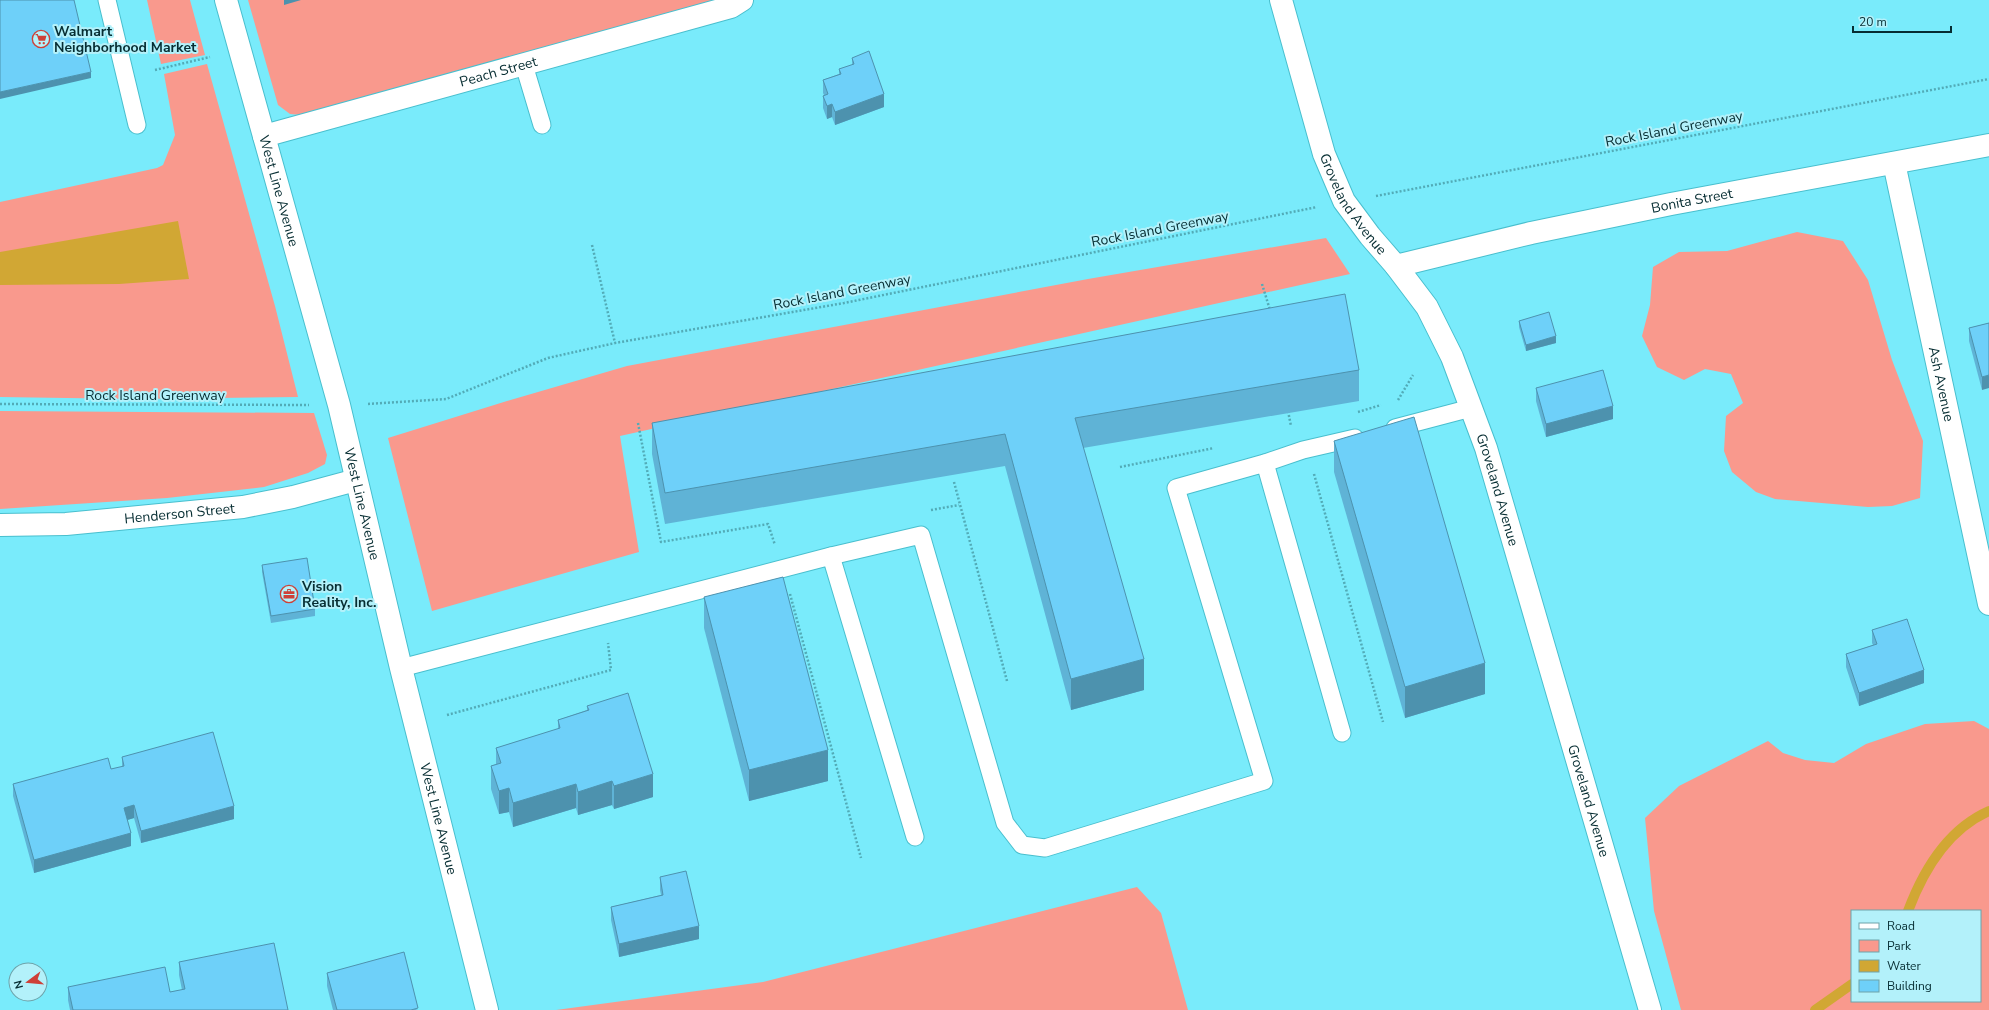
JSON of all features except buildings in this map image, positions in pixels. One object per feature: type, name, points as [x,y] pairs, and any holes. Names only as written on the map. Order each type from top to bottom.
[{"type":"street","name":"West Line Avenue","points":[[226,0],[333,384],[401,668],[487,1010]]},
{"type":"street","name":"Groveland Avenue","points":[[1281,0],[1324,154],[1344,201],[1427,307],[1452,357],[1486,448],[1650,1010]]},
{"type":"street","name":"Peach Street","points":[[264,136],[524,65],[736,4]]},
{"type":"street","name":"Bonita Street","points":[[1396,266],[1531,233],[1663,206],[1989,145]]},
{"type":"street","name":"Ash Avenue","points":[[1894,163],[1989,604]]},
{"type":"street","name":"Henderson Street","points":[[0,525],[66,524],[243,507],[293,497],[356,480]]},
{"type":"lane","points":[[107,0],[137,124]]},
{"type":"lane","points":[[524,65],[542,125]]},
{"type":"lane","points":[[401,668],[830,556],[921,535],[1005,823],[1022,845],[1045,848],[1264,781],[1176,488],[1265,463],[1302,450],[1471,408]]},
{"type":"lane","points":[[1265,463],[1342,733]]},
{"type":"lane","points":[[830,556],[916,837]]},
{"type":"path","points":[[155,70],[210,57]]},
{"type":"path","name":"Rock Island Greenway","points":[[1370,197],[1989,78]]},
{"type":"path","name":"Rock Island Greenway","points":[[368,404],[446,399],[548,358],[616,343],[844,303],[1324,206]]},
{"type":"path","points":[[592,245],[616,343]]},
{"type":"path","points":[[1262,284],[1272,317]]},
{"type":"path","name":"Rock Island Greenway","points":[[0,404],[310,405]]},
{"type":"path","points":[[1288,410],[1292,433]]},
{"type":"path","points":[[638,423],[661,542],[768,524],[776,548]]},
{"type":"path","points":[[1313,472],[1383,722]]},
{"type":"path","points":[[954,482],[1007,681]]},
{"type":"path","points":[[789,592],[861,858]]},
{"type":"path","points":[[447,715],[611,670],[607,643],[614,641]]},
{"type":"green space","points":[[147,0],[190,0],[205,55],[161,64]]},
{"type":"green space","points":[[248,0],[723,0],[301,115],[290,114],[278,105]]},
{"type":"green space","points":[[207,64],[275,306],[298,397],[134,399],[0,397],[0,202],[157,168],[163,165],[175,135],[164,74]]},
{"type":"green space","points":[[1797,232],[1843,241],[1868,280],[1892,360],[1923,441],[1920,498],[1892,506],[1868,507],[1775,499],[1756,492],[1732,472],[1724,451],[1726,416],[1743,403],[1731,374],[1705,369],[1684,380],[1657,367],[1642,336],[1650,305],[1653,267],[1679,252],[1727,251]]},
{"type":"green space","points":[[1326,238],[1350,274],[620,436],[639,552],[432,611],[388,438],[627,366],[1088,279]]},
{"type":"green space","points":[[0,411],[314,413],[327,455],[325,464],[308,473],[264,487],[167,498],[0,509]]},
{"type":"green space","points":[[1974,721],[1989,729],[1989,1010],[1681,1010],[1654,911],[1645,818],[1679,786],[1768,741],[1783,753],[1805,760],[1834,763],[1866,744],[1925,724]]},
{"type":"green space","points":[[1137,887],[1161,913],[1188,1010],[556,1010],[763,982]]},
{"type":"water","points":[[178,221],[189,279],[119,284],[0,285],[0,252]]},
{"type":"waterway","points":[[1908,910],[1929,867],[1949,840],[1974,819],[1989,811]]},
{"type":"waterway","points":[[1815,1010],[1851,985]]},
{"type":"place","name":"Walmart Neighborhood Market","points":[[41,39]]},
{"type":"place","name":"Vision Reality, Inc.","points":[[289,594]]}]
